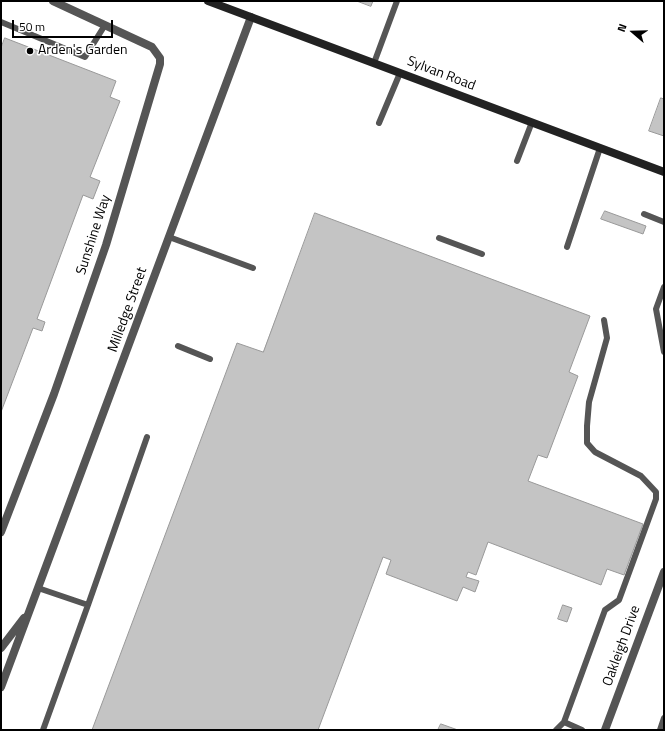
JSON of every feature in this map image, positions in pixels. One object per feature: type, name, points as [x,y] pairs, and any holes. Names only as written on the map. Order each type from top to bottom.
[{"type":"main road","name":"Sylvan Road","points":[[208,1],[222,3],[251,17],[664,172]]},
{"type":"street","name":"Sunshine Way","points":[[1,532],[54,394],[106,245],[160,64],[160,58],[152,47],[53,1]]},
{"type":"street","name":"Milledge Street","points":[[1,687],[251,17]]},
{"type":"street","name":"Oakleigh Drive","points":[[605,730],[664,572]]},
{"type":"street","name":"Milledge Street","points":[[1,648],[29,611]]},
{"type":"lane","points":[[374,63],[396,1]]},
{"type":"lane","points":[[1,22],[85,57],[105,25]]},
{"type":"lane","points":[[379,123],[400,73]]},
{"type":"lane","points":[[517,161],[532,122]]},
{"type":"lane","points":[[567,247],[600,148]]},
{"type":"lane","points":[[644,214],[664,222]]},
{"type":"lane","points":[[169,237],[253,268]]},
{"type":"lane","points":[[439,238],[482,254]]},
{"type":"lane","points":[[664,287],[656,309],[664,352]]},
{"type":"lane","points":[[556,730],[564,722],[605,610],[618,600],[656,499],[656,492],[641,476],[595,452],[587,442],[586,426],[589,402],[606,338],[604,320]]},
{"type":"lane","points":[[178,346],[210,359]]},
{"type":"lane","points":[[43,730],[147,437]]},
{"type":"lane","points":[[38,588],[88,605]]},
{"type":"lane","points":[[660,730],[664,718]]},
{"type":"lane","points":[[564,722],[582,730]]},
{"type":"building","points":[[357,1],[373,1],[371,6]]},
{"type":"building","points":[[5,38],[116,81],[110,97],[120,101],[90,177],[100,181],[93,199],[83,195],[37,319],[45,322],[42,331],[33,328],[1,412],[1,48]]},
{"type":"building","points":[[661,98],[664,99],[664,136],[649,131]]},
{"type":"building","points":[[605,211],[646,226],[643,234],[601,219]]},
{"type":"building","points":[[315,213],[590,316],[569,372],[578,376],[547,458],[538,455],[528,481],[643,524],[624,575],[607,569],[601,585],[488,542],[476,575],[468,572],[466,577],[479,581],[475,592],[463,587],[457,601],[386,574],[391,560],[383,557],[318,730],[92,730],[237,343],[263,352]]},
{"type":"building","points":[[563,605],[572,608],[567,622],[558,619]]},
{"type":"building","points":[[441,724],[458,730],[438,730]]},
{"type":"place","name":"Arden's Garden","points":[[30,51]]}]
